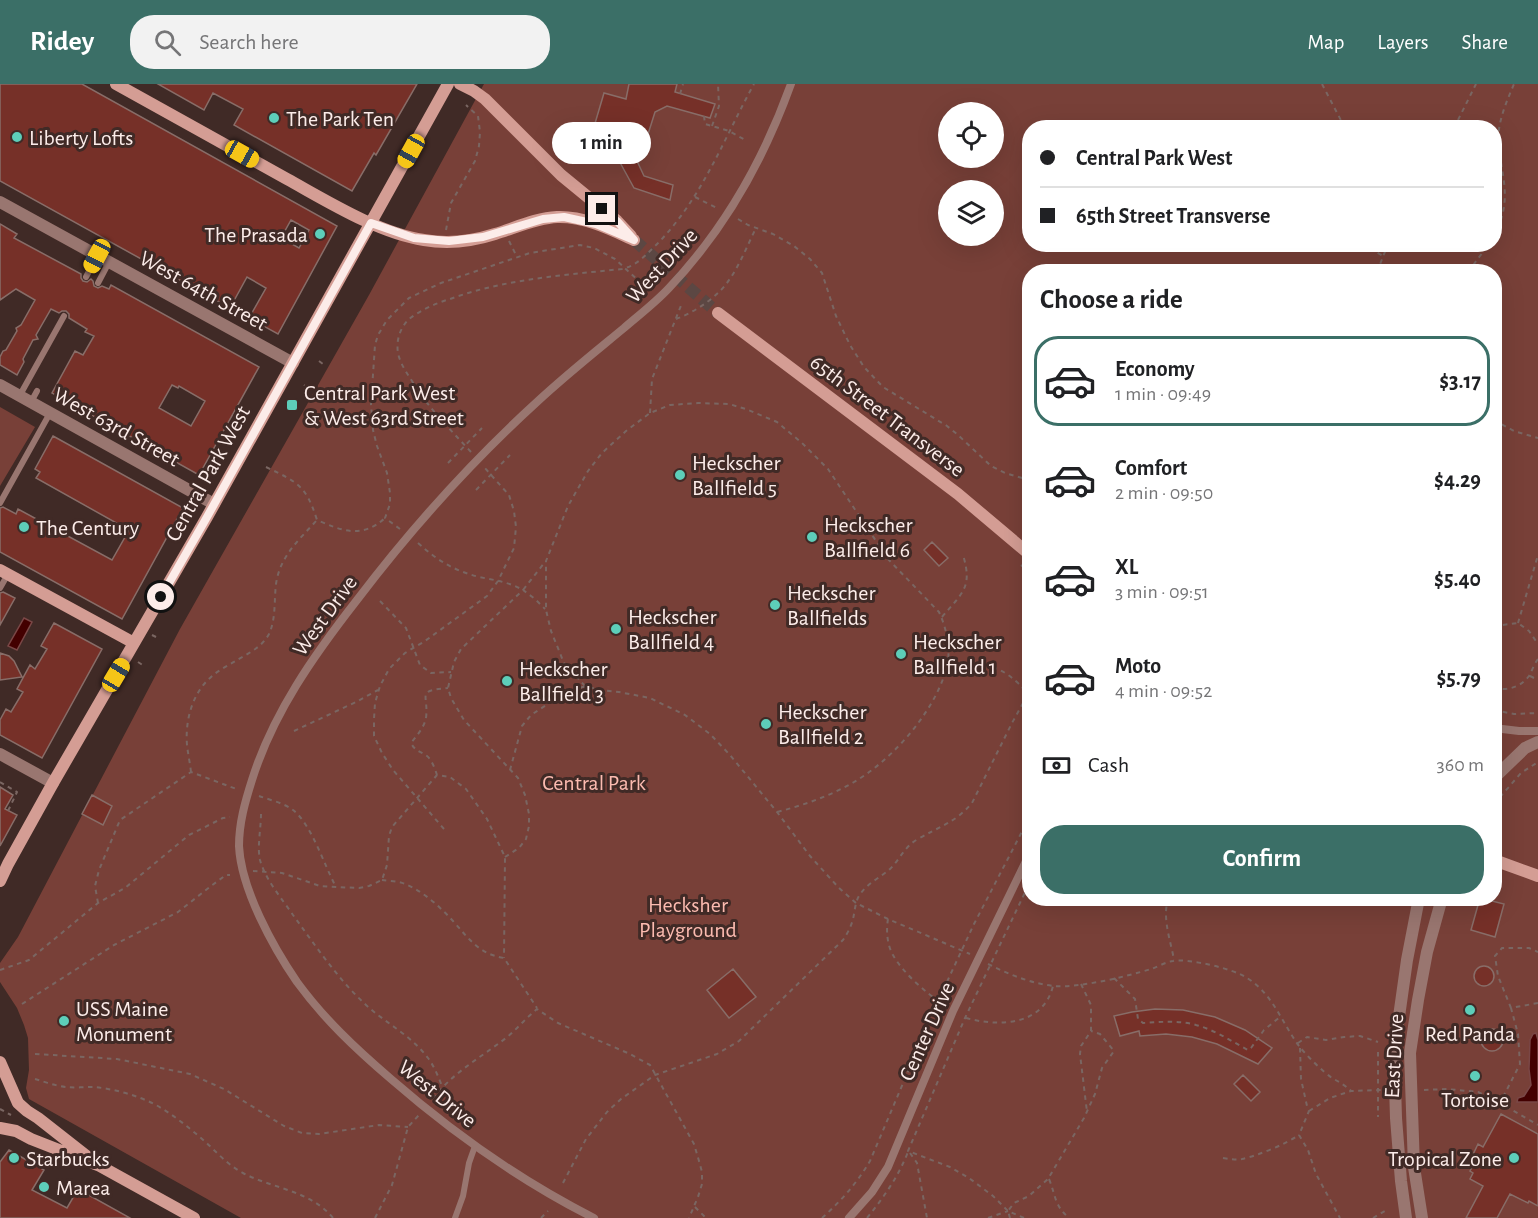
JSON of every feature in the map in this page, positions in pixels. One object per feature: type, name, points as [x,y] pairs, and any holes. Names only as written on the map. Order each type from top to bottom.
[{"type":"main road","points":[[116,84],[350,214],[405,236],[426,240],[471,239],[543,219],[564,217],[596,224],[634,240],[617,221],[561,175],[484,99],[460,84]]},
{"type":"main road","name":"Central Park West","points":[[0,881],[53,783],[214,504],[448,84]]},
{"type":"main road","name":"65th Street Transverse","points":[[718,313],[950,488],[1022,548]]},
{"type":"main road","points":[[4,572],[134,643]]},
{"type":"main road","points":[[1502,863],[1538,876]]},
{"type":"main road","points":[[0,1062],[18,1103],[100,1166]]},
{"type":"main road","points":[[0,1128],[16,1131],[100,1166],[194,1218]]},
{"type":"street","name":"West Drive","points":[[476,1146],[425,1108],[332,1026],[289,970],[267,932],[248,886],[239,848],[242,812],[255,771],[274,725],[317,653],[362,592],[409,535],[496,442],[558,383],[662,296],[703,248],[728,213],[762,152],[790,85]]},
{"type":"street","name":"West 64th Street","points":[[0,202],[293,363]]},
{"type":"street","name":"West 63rd Street","points":[[0,385],[20,396],[34,397],[50,413],[214,504]]},
{"type":"street","points":[[1502,729],[1538,731]]},
{"type":"street","points":[[1502,770],[1525,748],[1538,742]]},
{"type":"street","points":[[0,754],[53,783]]},
{"type":"street","name":"Center Drive","points":[[849,1218],[872,1192],[888,1167],[961,995],[1022,869]]},
{"type":"street","points":[[1406,1218],[1396,1118],[1394,1052],[1417,906]]},
{"type":"street","name":"East Drive","points":[[1422,1218],[1414,1167],[1410,1053],[1427,952],[1440,906]]},
{"type":"street","points":[[476,1146],[538,1186],[594,1218]]},
{"type":"lane","points":[[86,277],[97,256]]},
{"type":"lane","points":[[98,283],[109,262]]},
{"type":"lane","points":[[20,396],[64,316]]},
{"type":"lane","points":[[0,503],[50,413]]},
{"type":"lane","points":[[0,588],[4,572]]},
{"type":"lane","name":"West Drive","points":[[454,1218],[464,1196],[471,1154],[476,1146]]},
{"type":"path","points":[[681,94],[683,84]]},
{"type":"path","points":[[712,126],[719,106],[718,84]]},
{"type":"path","points":[[476,458],[425,401],[401,362],[398,344],[400,331],[410,319],[432,306],[457,296],[528,280],[626,268],[638,263],[678,221],[695,197],[754,84]]},
{"type":"path","points":[[1322,84],[1341,120]]},
{"type":"path","points":[[1458,120],[1476,84]]},
{"type":"path","points":[[1501,120],[1514,84]]},
{"type":"path","points":[[446,230],[452,203],[475,161],[479,146],[478,116],[466,105]]},
{"type":"path","points":[[704,116],[705,124],[729,131],[747,141]]},
{"type":"path","points":[[1502,166],[1506,190],[1502,221]]},
{"type":"path","points":[[695,197],[756,228],[773,234],[794,246],[810,259],[822,273],[836,316],[850,345],[869,373],[883,387],[947,426],[991,466],[1022,478]]},
{"type":"path","points":[[676,319],[694,311],[721,290],[738,266],[756,228]]},
{"type":"path","points":[[266,467],[295,481],[312,504],[317,520],[352,532],[368,530],[384,518],[390,504],[387,473],[373,430],[371,404],[375,345],[387,320],[409,298],[441,283],[530,253],[580,245],[594,248],[615,259],[641,283]]},
{"type":"path","points":[[1376,252],[1383,256]]},
{"type":"path","points":[[1380,264],[1385,252]]},
{"type":"path","points":[[650,413],[652,379],[682,303]]},
{"type":"path","points":[[319,361],[323,364]]},
{"type":"path","points":[[304,386],[309,389]]},
{"type":"path","points":[[505,856],[519,848],[526,839],[529,814],[525,795],[518,778],[464,720],[451,698],[448,688],[454,662],[461,649],[523,590],[546,561],[563,516],[585,476],[616,440],[650,413],[670,405],[729,404],[777,422],[828,469],[888,559],[939,612],[942,618],[948,643],[948,663],[934,699],[915,727],[887,757],[862,777],[809,803],[777,812]]},
{"type":"path","points":[[1502,424],[1514,431],[1538,438]]},
{"type":"path","points":[[448,463],[482,428]]},
{"type":"path","points":[[476,490],[510,455]]},
{"type":"path","points":[[444,830],[393,770],[382,753],[374,736],[375,703],[389,669],[413,647],[425,641],[487,596],[498,581],[514,548],[516,527],[509,495],[483,465]]},
{"type":"path","points":[[384,518],[449,567],[512,584],[535,598],[546,610]]},
{"type":"path","points":[[191,772],[187,733],[191,709],[201,687],[218,671],[256,648],[268,635],[272,626],[277,579],[283,559],[317,520]]},
{"type":"path","points":[[942,618],[963,592],[966,584],[968,574],[963,555]]},
{"type":"path","points":[[1518,623],[1538,555]]},
{"type":"path","points":[[546,561],[546,610],[551,631],[564,663],[585,686],[650,698],[691,719],[719,742],[810,856],[856,903],[958,948]]},
{"type":"path","points":[[380,601],[406,628],[420,665],[431,673],[451,672]]},
{"type":"path","points":[[1502,625],[1518,623],[1538,644]]},
{"type":"path","points":[[1502,689],[1523,682],[1530,675],[1538,659]]},
{"type":"path","points":[[948,663],[993,667],[1017,681],[1022,687]]},
{"type":"path","points":[[1530,675],[1538,680]]},
{"type":"path","points":[[510,770],[522,726],[531,715],[558,698],[585,686]]},
{"type":"path","points":[[437,775],[429,757],[416,750],[411,743],[423,726],[426,717],[424,697],[426,693],[431,690],[448,688]]},
{"type":"path","points":[[294,731],[379,689]]},
{"type":"path","points":[[563,1183],[586,1139],[621,1099],[655,1075],[717,1054],[739,1041],[843,940],[853,921],[856,903],[861,893],[892,866],[908,846],[955,820],[968,808],[978,793],[1022,705]]},
{"type":"path","points":[[1502,712],[1514,714],[1538,713]]},
{"type":"path","points":[[1502,795],[1521,773],[1538,762]]},
{"type":"path","points":[[191,772],[233,788]]},
{"type":"path","points":[[98,903],[95,886],[99,870],[120,820],[191,772]]},
{"type":"path","points":[[382,880],[387,865],[389,836],[392,827],[437,775]]},
{"type":"path","points":[[437,775],[450,777],[466,789],[487,819],[505,856],[504,958],[537,1009],[558,1023],[650,1065],[694,1144],[702,1172],[702,1184],[689,1218]]},
{"type":"path","points":[[0,782],[17,792],[8,811]]},
{"type":"path","points":[[280,803],[292,809],[304,820],[336,887]]},
{"type":"path","points":[[0,970],[29,960],[98,903],[125,888],[189,835],[223,818],[242,812]]},
{"type":"path","points":[[261,814],[260,858],[264,871],[282,899],[312,941],[364,1004],[404,1033],[422,1051],[434,1066],[442,1086]]},
{"type":"path","points":[[822,1218],[848,1193],[870,1161],[944,987],[1022,831]]},
{"type":"path","points":[[251,871],[282,873],[320,886],[359,888],[382,880],[405,884],[437,905],[484,952],[504,958]]},
{"type":"path","points":[[22,1004],[114,945],[178,912],[230,874]]},
{"type":"path","points":[[908,1151],[973,1000],[1022,899]]},
{"type":"path","points":[[1167,906],[1167,925],[1174,960]]},
{"type":"path","points":[[1500,1103],[1520,1064],[1518,1035],[1511,1008],[1498,976],[1496,956],[1502,948],[1529,948],[1538,952]]},
{"type":"path","points":[[994,967],[1022,979],[1053,986],[1114,978],[1152,969],[1174,960],[1217,966],[1241,974],[1266,995],[1300,1048],[1328,1075],[1351,1091]]},
{"type":"path","points":[[1114,978],[1135,999],[1138,1019],[1143,1023],[1194,1024],[1248,1050],[1264,1030],[1281,1017]]},
{"type":"path","points":[[1081,984],[1091,1005],[1091,1031],[1081,1046],[1080,1054],[1087,1112]]},
{"type":"path","points":[[1511,1008],[1538,1003]]},
{"type":"path","points":[[375,1218],[392,1185],[408,1127],[442,1086],[508,1036],[537,1009]]},
{"type":"path","points":[[988,1218],[1008,1211],[1014,1203],[1029,1196],[1048,1179],[1087,1112],[1102,1068],[1114,1051],[1100,1034],[1091,1031]]},
{"type":"path","points":[[1298,1044],[1307,1036],[1326,1040],[1344,1036],[1360,1036],[1378,1042]]},
{"type":"path","points":[[1300,1048],[1301,1079],[1309,1111]]},
{"type":"path","points":[[1378,1052],[1378,1117]]},
{"type":"path","points":[[35,1054],[117,1059],[190,1074],[224,1089],[274,1120],[302,1133],[319,1134],[379,1125],[408,1127]]},
{"type":"path","points":[[35,1079],[65,1087],[112,1091],[148,1102],[169,1113],[231,1166],[268,1184],[308,1198],[333,1218]]},
{"type":"path","points":[[1223,1158],[1242,1159],[1282,1144],[1299,1135],[1309,1111],[1330,1098],[1351,1091],[1365,1090]]},
{"type":"path","points":[[1455,1090],[1475,1092],[1500,1103],[1538,1125]]},
{"type":"path","points":[[1299,1135],[1305,1143],[1316,1174],[1340,1218]]},
{"type":"path","points":[[908,1151],[950,1167],[969,1178],[1008,1211],[1024,1218]]},
{"type":"path","points":[[908,1151],[917,1163],[927,1218]]},
{"type":"path","points":[[1048,1179],[1056,1202],[1062,1212],[1070,1218]]},
{"type":"path","points":[[695,1207],[706,1218]]},
{"type":"path","points":[[541,1218],[548,1211]]},
{"type":"path","points":[[1008,1211],[1010,1218]]},
{"type":"path","points":[[1372,1218],[1385,1211]]},
{"type":"green space","name":"Central Park","points":[[484,84],[1538,84],[1538,1218],[241,1218],[29,1099],[26,1088],[29,1070],[28,1038],[17,1008],[0,982],[0,963],[18,937],[180,629],[369,295]]},
{"type":"green space","points":[[0,407],[35,427],[0,486]]},
{"type":"shaded area","points":[[24,618],[32,622],[17,650],[8,646]]},
{"type":"shaded area","points":[[1536,1033],[1538,1102],[1517,1102],[1531,1085],[1530,1040]]},
{"type":"building","points":[[0,84],[82,84],[337,226],[278,334],[249,318],[266,288],[247,277],[230,308],[0,181]],"holes":[[[291,220],[309,230],[299,248],[281,238]]]},
{"type":"building","points":[[158,84],[417,84],[376,155],[374,153],[352,191],[234,125],[243,109],[213,93],[204,110]]},
{"type":"building","points":[[629,84],[677,84],[675,92],[715,104],[710,118],[667,106],[655,112],[643,150],[630,146],[644,176],[673,185],[670,200],[634,188],[617,157],[588,147],[604,93],[626,99]]},
{"type":"building","points":[[0,224],[17,234],[14,238],[81,274],[83,281],[87,282],[91,279],[94,286],[98,288],[102,286],[109,289],[111,285],[259,367],[199,475],[52,393],[75,351],[83,355],[94,336],[85,332],[87,329],[69,318],[66,311],[59,313],[51,309],[36,335],[38,339],[33,340],[17,375],[0,365],[3,351],[6,350],[17,331],[16,328],[21,325],[35,300],[16,289],[0,300]],"holes":[[[172,385],[178,388],[179,386],[205,401],[191,426],[159,408]]]},
{"type":"building","name":"The Century","points":[[53,436],[183,508],[122,619],[0,552],[0,508],[3,507],[16,514],[18,509],[112,560],[129,530],[36,478],[40,472],[35,469]]},
{"type":"building","points":[[932,542],[948,558],[939,566],[924,550]]},
{"type":"building","points":[[3,592],[15,598],[0,625],[0,593]]},
{"type":"building","points":[[54,623],[102,649],[42,758],[0,735],[0,720],[6,709],[11,712],[23,692],[17,689],[30,665],[35,669],[47,649],[41,646]]},
{"type":"building","points":[[0,653],[9,656],[14,661],[22,677],[0,680]]},
{"type":"building","points":[[0,787],[13,795],[5,809],[17,815],[0,846]]},
{"type":"building","points":[[92,795],[112,806],[103,825],[82,814]]},
{"type":"building","points":[[1504,904],[1495,937],[1471,930],[1478,906],[1502,906]]},
{"type":"building","points":[[1484,966],[1491,969],[1494,976],[1491,983],[1484,986],[1477,983],[1474,976],[1477,969]]},
{"type":"building","points":[[733,969],[756,997],[729,1018],[707,990]]},
{"type":"building","points":[[1155,1009],[1183,1010],[1215,1017],[1245,1030],[1272,1048],[1258,1064],[1217,1044],[1192,1037],[1166,1034],[1140,1036],[1139,1031],[1120,1036],[1114,1016]]},
{"type":"building","points":[[1488,1029],[1496,1029],[1503,1036],[1503,1044],[1496,1051],[1488,1051],[1481,1044],[1481,1036]]},
{"type":"building","points":[[1243,1075],[1260,1092],[1251,1101],[1234,1084]]},
{"type":"building","points":[[1501,1114],[1538,1134],[1538,1206],[1510,1194],[1497,1218],[1466,1218],[1483,1186],[1470,1179],[1473,1173],[1470,1171],[1474,1164],[1470,1161],[1478,1144],[1483,1147]]},
{"type":"building","points":[[9,1150],[44,1170],[32,1190],[67,1208],[78,1189],[130,1218],[0,1218],[0,1162]]},
{"type":"tunnel","points":[[634,240],[718,313]]},
{"type":"place","name":"The Park Ten","points":[[274,118]]},
{"type":"place","name":"Liberty Lofts","points":[[17,137]]},
{"type":"place","name":"The Prasada","points":[[320,234]]},
{"type":"place","name":"Central Park West & West 63rd Street","points":[[292,405]]},
{"type":"place","name":"Heckscher Ballfield 5","points":[[680,475]]},
{"type":"place","name":"The Century","points":[[24,527]]},
{"type":"place","name":"Heckscher Ballfield 6","points":[[812,537]]},
{"type":"place","name":"Heckscher Ballfields","points":[[775,605]]},
{"type":"place","name":"Heckscher Ballfield 4","points":[[616,629]]},
{"type":"place","name":"Heckscher Ballfield 1","points":[[901,654]]},
{"type":"place","name":"Heckscher Ballfield 3","points":[[507,681]]},
{"type":"place","name":"Heckscher Ballfield 2","points":[[766,724]]},
{"type":"place","name":"Red Panda","points":[[1470,1010]]},
{"type":"place","name":"USS Maine Monument","points":[[64,1021]]},
{"type":"place","name":"Tortoise","points":[[1475,1076]]},
{"type":"place","name":"Starbucks","points":[[14,1158]]},
{"type":"place","name":"Tropical Zone","points":[[1514,1158]]},
{"type":"place","name":"Marea","points":[[44,1187]]},
{"type":"route","points":[[161,597],[371,223],[414,238],[449,241],[483,237],[533,221],[564,217],[596,224],[634,240],[617,221],[602,209]]},
{"type":"park label","name":"Hecksher Playground","points":[[688,916]]}]
